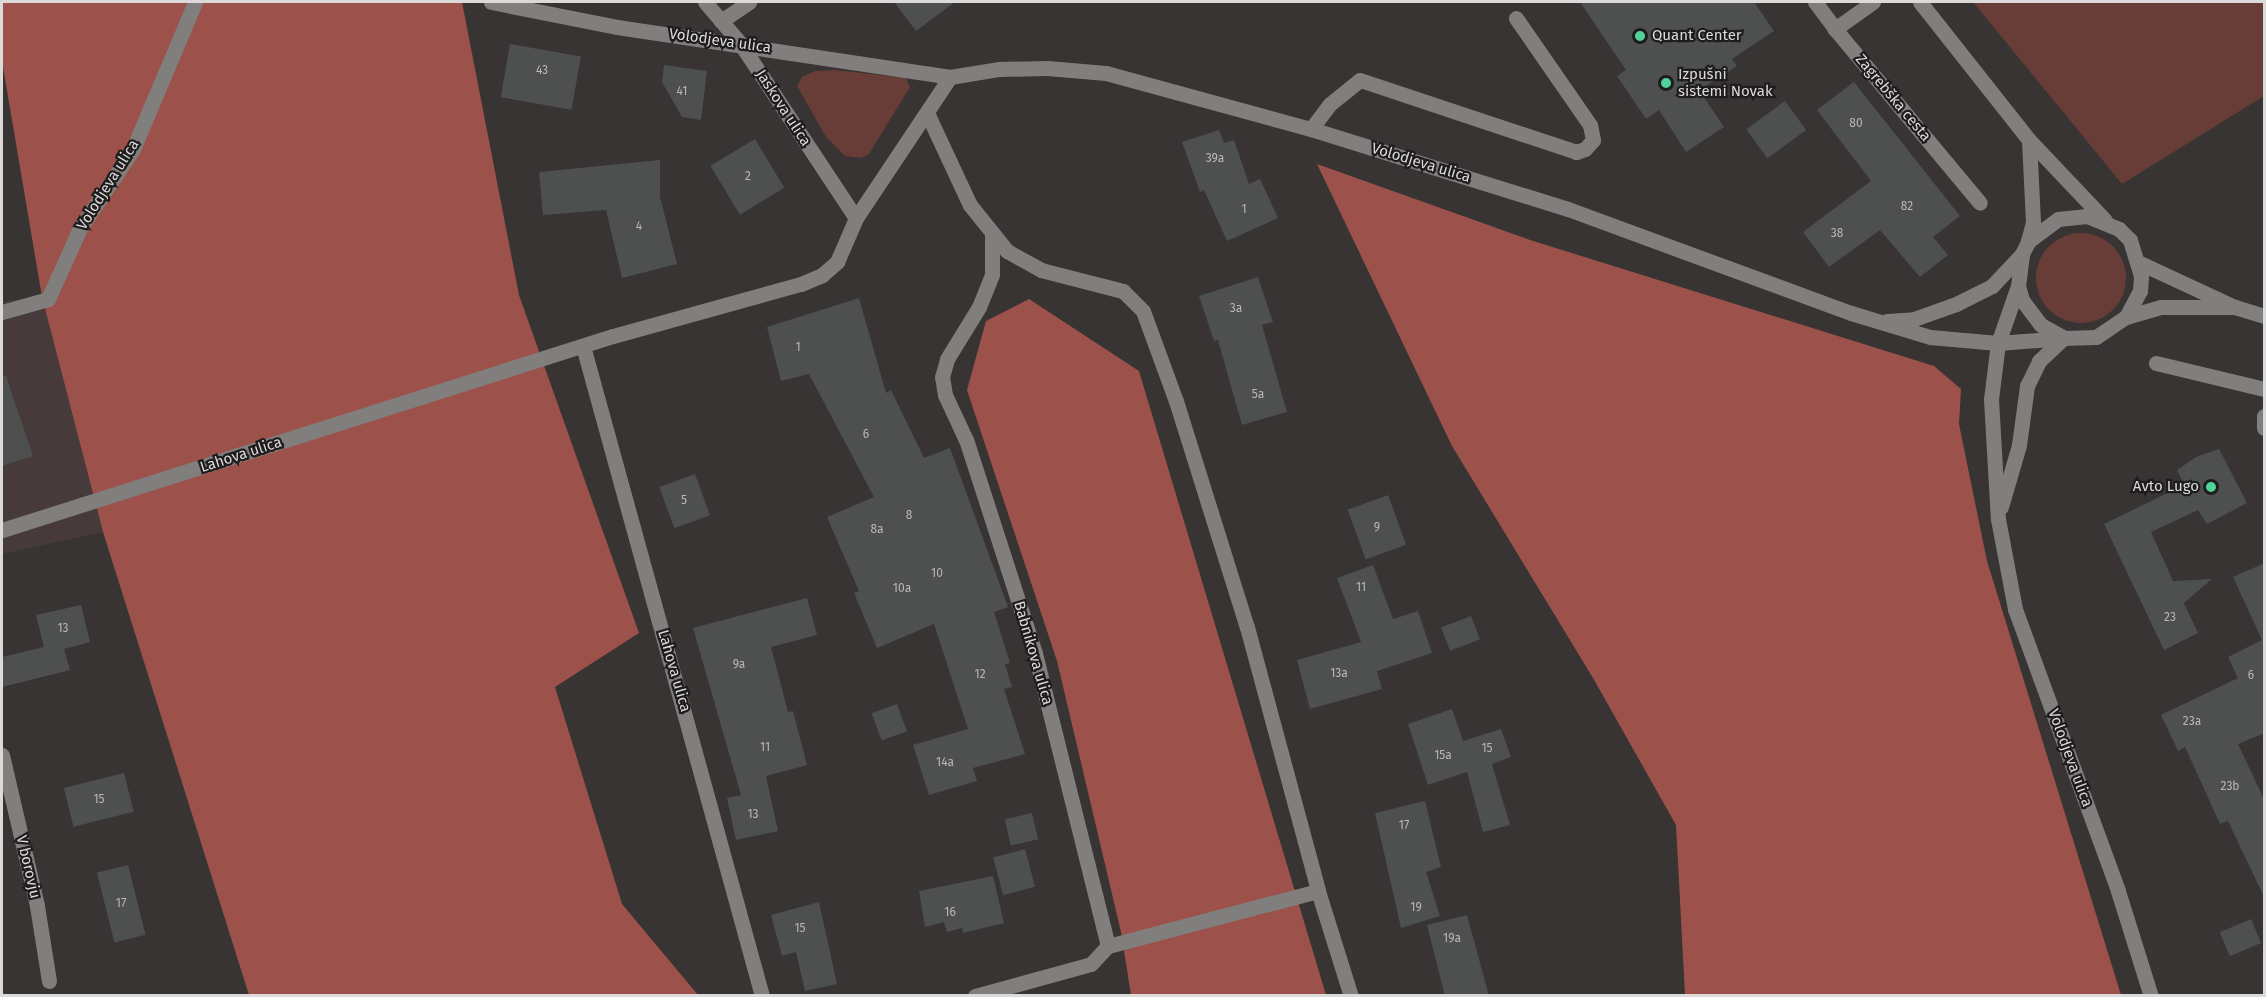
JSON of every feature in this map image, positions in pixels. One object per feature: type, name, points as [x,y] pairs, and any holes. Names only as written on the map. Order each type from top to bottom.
[{"type":"street","name":"Volodjeva ulica","points":[[7,312],[48,299],[80,228],[133,149],[195,2]]},
{"type":"street","name":"Volodjeva ulica","points":[[491,2],[617,27],[740,43],[950,77],[999,69],[1047,68],[1106,73],[1311,129],[1568,209],[1878,322],[1930,336],[1998,343],[2064,338]]},
{"type":"street","name":"Jaskova ulica","points":[[705,2],[740,43],[856,218]]},
{"type":"street","points":[[721,21],[749,2]]},
{"type":"street","name":"Zagrebška cesta","points":[[1815,2],[1980,203]]},
{"type":"street","points":[[1835,29],[1873,2]]},
{"type":"street","points":[[1920,2],[2029,140],[2105,220],[2130,240],[2140,263],[2140,291],[2126,317]]},
{"type":"street","points":[[1311,129],[1330,104],[1360,80],[1576,152],[1586,149],[1593,140],[1590,125],[1516,18]]},
{"type":"street","points":[[856,218],[928,115],[950,77]]},
{"type":"street","points":[[928,115],[970,206],[1007,251],[1041,270],[1124,291],[1143,311],[1176,401],[1247,627],[1318,891],[1351,996]]},
{"type":"street","points":[[2029,140],[2033,222],[2025,248],[2018,286],[2029,314],[2041,325],[2064,338],[2096,337],[2126,317],[2161,307],[2235,307]]},
{"type":"street","points":[[2025,248],[2058,219],[2087,216],[2105,220]]},
{"type":"street","name":"Lahova ulica","points":[[2,530],[583,346],[822,275],[837,262],[856,218]]},
{"type":"street","name":"Babnikova ulica","points":[[992,233],[992,274],[979,307],[946,359],[942,377],[945,395],[966,440],[1035,653],[1108,946]]},
{"type":"street","name":"Volodjeva ulica","points":[[1878,322],[1914,319],[1956,304],[1992,286],[2025,248]]},
{"type":"street","points":[[2140,263],[2235,307],[2265,316]]},
{"type":"street","name":"Volodjeva ulica","points":[[2018,286],[1998,343],[1991,399],[1998,519],[2015,609],[2118,891],[2151,996]]},
{"type":"street","name":"Volodjeva ulica","points":[[1998,519],[2019,445],[2027,386],[2039,361],[2064,338]]},
{"type":"street","name":"Lahova ulica","points":[[583,346],[762,996]]},
{"type":"street","points":[[2156,363],[2265,388]]},
{"type":"street","points":[[2265,416],[2265,428]]},
{"type":"street","name":"V borovju","points":[[2,755],[37,906],[49,981]]},
{"type":"street","points":[[975,996],[1091,964],[1108,946],[1318,891]]},
{"type":"shaded area","points":[[2,2],[462,2],[519,295],[639,633],[555,687],[622,904],[698,995],[249,995],[103,532],[42,297],[2,61]]},
{"type":"shaded area","points":[[1973,2],[2264,2],[2264,96],[2122,184]]},
{"type":"shaded area","points":[[836,70],[906,78],[910,87],[869,154],[861,158],[845,156],[826,137],[797,86],[802,77],[815,71]]},
{"type":"shaded area","points":[[1317,164],[1530,240],[1934,366],[1961,389],[1959,424],[1987,561],[2121,995],[1685,995],[1676,825],[1593,678],[1452,446]]},
{"type":"shaded area","points":[[2081,233],[2098,237],[2113,246],[2122,261],[2126,278],[2122,295],[2113,310],[2098,319],[2081,323],[2064,319],[2049,310],[2040,295],[2036,278],[2040,261],[2049,246],[2064,237]]},
{"type":"shaded area","points":[[42,297],[103,532],[2,554],[2,301]]},
{"type":"shaded area","points":[[1029,299],[1139,371],[1326,995],[1131,995],[1121,932],[1057,661],[967,390],[986,321]]},
{"type":"building","points":[[894,2],[955,2],[916,31]]},
{"type":"building","name":"Izpušni sistemi Novak","points":[[1580,2],[1754,2],[1774,31],[1732,59],[1737,66],[1699,90],[1724,127],[1686,152],[1659,110],[1646,119],[1617,76],[1626,70]]},
{"type":"building","points":[[510,44],[581,57],[572,110],[501,97]]},
{"type":"building","points":[[664,65],[707,71],[701,120],[682,117],[662,82]]},
{"type":"building","points":[[1854,82],[1960,216],[1933,237],[1948,255],[1920,277],[1880,230],[1829,267],[1803,232],[1871,181],[1817,110]]},
{"type":"building","points":[[1785,101],[1806,130],[1767,158],[1746,129]]},
{"type":"building","points":[[1219,130],[1224,143],[1234,140],[1249,184],[1260,179],[1278,218],[1227,241],[1204,190],[1200,192],[1182,142]]},
{"type":"building","points":[[755,139],[784,188],[740,215],[710,166]]},
{"type":"building","points":[[660,160],[660,197],[677,264],[622,278],[606,210],[543,215],[539,172]]},
{"type":"building","points":[[1258,277],[1273,322],[1262,325],[1287,412],[1242,425],[1218,340],[1214,341],[1199,296]]},
{"type":"building","points":[[859,298],[886,393],[891,390],[924,458],[950,448],[1008,607],[994,612],[1010,663],[1005,664],[1012,687],[1004,689],[1025,754],[973,768],[977,781],[929,795],[913,745],[968,729],[934,624],[877,648],[854,593],[859,591],[827,517],[874,497],[809,374],[781,381],[767,327]]},
{"type":"building","points":[[6,376],[33,456],[2,466],[2,377]]},
{"type":"building","points":[[2219,449],[2247,503],[2207,524],[2198,510],[2151,532],[2173,581],[2212,579],[2184,603],[2198,633],[2164,650],[2104,524],[2180,487],[2183,482],[2177,470],[2196,457]]},
{"type":"building","points":[[695,474],[710,515],[674,528],[659,487]]},
{"type":"building","points":[[1388,495],[1406,545],[1366,560],[1348,510]]},
{"type":"building","points":[[2265,563],[2265,733],[2238,744],[2265,801],[2265,899],[2228,821],[2220,824],[2185,747],[2178,751],[2161,715],[2238,678],[2228,657],[2262,640],[2233,577]]},
{"type":"building","points":[[1373,565],[1393,619],[1418,611],[1432,653],[1377,671],[1382,689],[1310,709],[1297,660],[1361,642],[1337,578]]},
{"type":"building","points":[[807,598],[817,635],[771,647],[788,712],[793,711],[807,765],[766,776],[778,831],[736,840],[727,798],[741,795],[693,628]]},
{"type":"building","points":[[81,605],[90,642],[64,649],[70,670],[2,687],[2,657],[44,647],[36,615]]},
{"type":"building","points":[[1471,616],[1480,639],[1450,651],[1441,627]]},
{"type":"building","points":[[897,704],[907,731],[882,740],[872,713]]},
{"type":"building","points":[[1452,709],[1463,741],[1501,729],[1511,757],[1492,764],[1510,825],[1483,832],[1467,772],[1428,785],[1408,724]]},
{"type":"building","points":[[124,773],[134,812],[74,827],[64,788]]},
{"type":"building","points":[[1425,801],[1441,867],[1426,872],[1440,916],[1401,928],[1375,813]]},
{"type":"building","points":[[1032,813],[1038,839],[1011,846],[1005,819]]},
{"type":"building","points":[[1025,849],[1035,887],[1003,895],[993,858]]},
{"type":"building","points":[[128,865],[145,935],[114,943],[97,873]]},
{"type":"building","points":[[993,876],[1004,923],[963,933],[962,928],[947,932],[944,922],[925,927],[919,891]]},
{"type":"building","points":[[819,902],[837,984],[805,991],[796,952],[782,956],[771,915]]},
{"type":"building","points":[[1467,915],[1489,996],[1445,996],[1427,925]]},
{"type":"building","points":[[2251,919],[2261,943],[2230,956],[2220,932]]},
{"type":"place","name":"Quant Center","points":[[1640,36]]},
{"type":"place","name":"Izpušni sistemi Novak","points":[[1666,83]]},
{"type":"place","name":"Avto Lugo","points":[[2211,487]]}]
